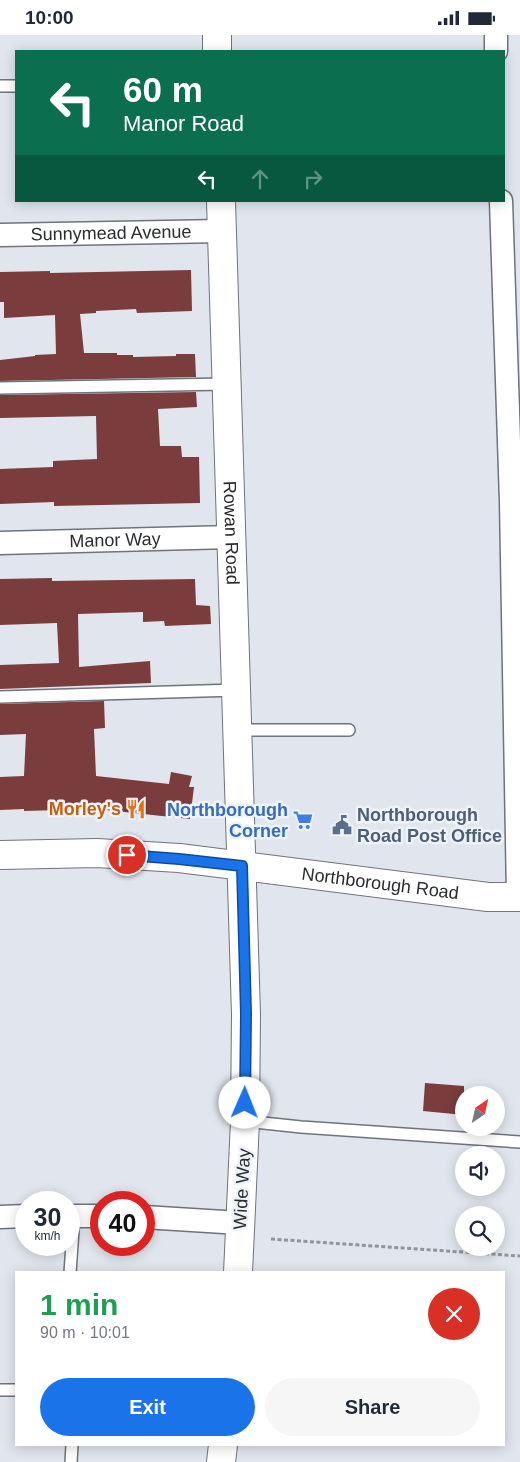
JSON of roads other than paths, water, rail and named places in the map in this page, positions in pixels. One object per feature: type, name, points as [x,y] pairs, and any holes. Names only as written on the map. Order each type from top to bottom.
[{"type":"main road","points":[[217,35],[217,50]]},
{"type":"main road","name":"Rowan Road","points":[[221,202],[242,866]]},
{"type":"main road","name":"Northborough Road","points":[[0,855],[106,854],[179,859],[488,897],[519,896]]},
{"type":"main road","name":"Wide Way","points":[[238,1271],[245,1121],[246,1023],[242,866]]},
{"type":"main road","points":[[222,1462],[223,1446]]},
{"type":"street","points":[[496,35],[496,50]]},
{"type":"street","points":[[501,202],[511,521],[519,896]]},
{"type":"street","name":"Sunnymead Avenue","points":[[0,235],[222,231]]},
{"type":"street","name":"Manor Way","points":[[0,543],[231,537]]},
{"type":"street","points":[[0,1217],[15,1216]]},
{"type":"street","points":[[155,1218],[240,1223]]},
{"type":"lane","points":[[0,86],[15,86]]},
{"type":"lane","points":[[0,388],[226,384]]},
{"type":"lane","points":[[0,697],[236,690]]},
{"type":"lane","points":[[238,730],[349,730]]},
{"type":"lane","points":[[245,1121],[301,1127],[520,1142]]},
{"type":"lane","points":[[70,1256],[70,1271]]},
{"type":"lane","points":[[0,1390],[15,1390]]},
{"type":"lane","points":[[71,1462],[72,1446]]},
{"type":"place","name":"Morley's","points":[[136,809]]},
{"type":"place","name":"Northborough Corner","points":[[303,820]]},
{"type":"place","name":"Northborough Road Post Office","points":[[342,825]]}]
